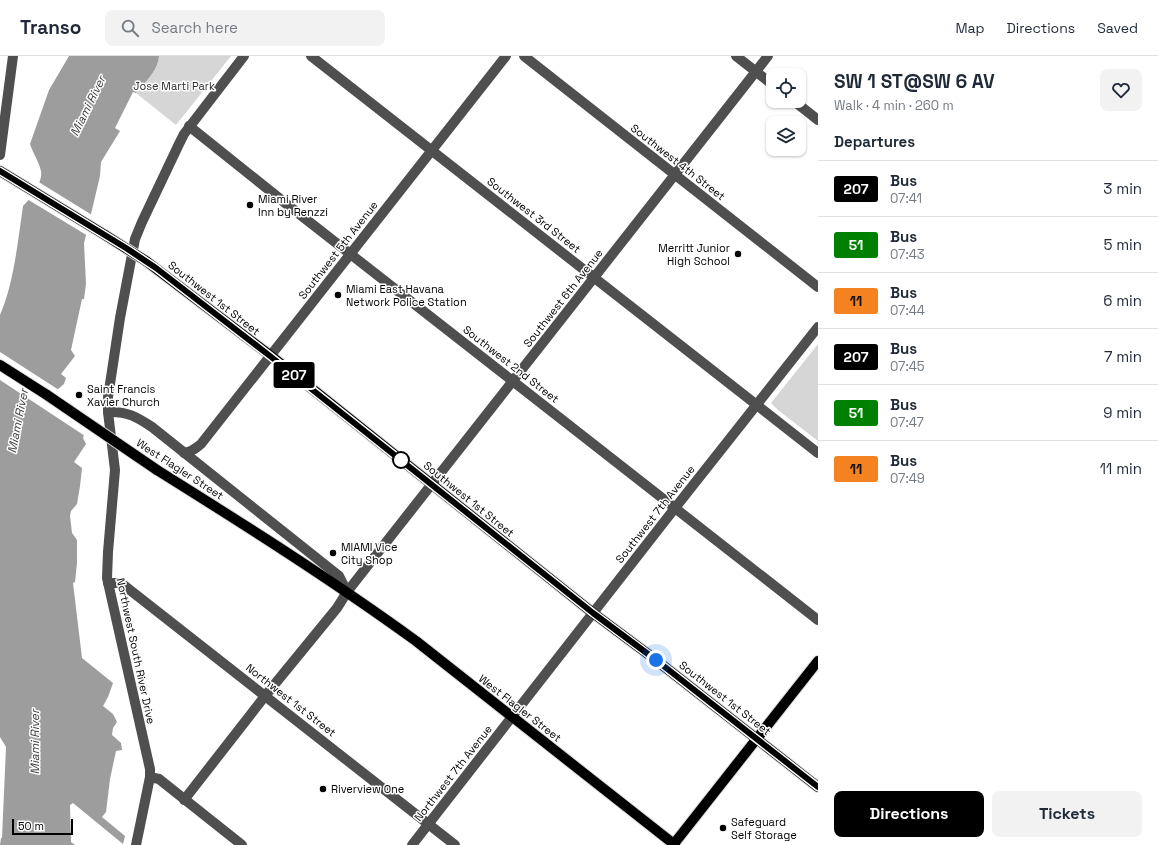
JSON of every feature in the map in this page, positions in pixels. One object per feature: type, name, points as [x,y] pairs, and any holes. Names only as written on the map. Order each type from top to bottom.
[{"type":"main road","name":"Southwest 1st Street","points":[[0,171],[146,261],[270,356],[593,613],[757,738],[818,787]]},
{"type":"main road","name":"West Flagler Street","points":[[0,365],[157,470],[348,592],[416,641],[674,845]]},
{"type":"main road","points":[[674,845],[818,660]]},
{"type":"street","points":[[0,155],[13,56]]},
{"type":"street","name":"Northwest South River Drive","points":[[136,845],[150,777],[149,761],[108,583],[108,552],[115,470],[108,412],[109,386],[135,239],[178,144],[189,126],[244,56]]},
{"type":"street","name":"Southwest 3rd Street","points":[[311,56],[818,453]]},
{"type":"street","name":"Southwest 5th Avenue","points":[[184,453],[191,452],[201,444],[506,56]]},
{"type":"street","name":"Southwest 4th Street","points":[[524,56],[818,286]]},
{"type":"street","points":[[736,56],[766,79]]},
{"type":"street","name":"Southwest 6th Avenue","points":[[184,800],[265,696],[337,608],[768,56]]},
{"type":"street","points":[[803,108],[818,120]]},
{"type":"street","name":"Southwest 2nd Street","points":[[189,126],[818,620]]},
{"type":"street","name":"Southwest 7th Avenue","points":[[512,717],[818,327]]},
{"type":"street","name":"West Flagler Street","points":[[108,412],[119,412],[136,417],[152,427],[339,576],[348,592]]},
{"type":"street","name":"Northwest 1st Street","points":[[108,583],[121,583],[455,845]]},
{"type":"street","name":"Northwest 7th Avenue","points":[[412,845],[512,717]]},
{"type":"street","points":[[150,777],[159,779],[242,845]]},
{"type":"green space","name":"Jose Marti Park","points":[[159,56],[231,56],[176,125],[136,93],[154,71]]},
{"type":"green space","points":[[818,344],[818,441],[771,403]]},
{"type":"water","name":"Miami River","points":[[69,56],[159,56],[154,71],[136,93],[133,92],[115,128],[120,131],[101,162],[100,176],[84,243],[86,284],[84,299],[82,299],[71,350],[75,356],[61,374],[66,378],[64,384],[57,390],[62,409],[84,434],[83,438],[86,444],[74,462],[82,468],[77,504],[71,511],[70,516],[72,533],[77,540],[77,563],[75,582],[73,583],[82,658],[113,683],[103,706],[113,714],[117,722],[113,728],[112,735],[121,743],[122,750],[116,751],[110,779],[106,812],[102,817],[125,836],[123,844],[73,803],[70,805],[71,842],[75,845],[0,845],[2,838],[6,747],[0,737],[0,315],[5,303],[12,275],[23,206],[36,190],[41,175],[40,168],[30,144],[49,90]]},
{"type":"pier","points":[[37,181],[92,215],[88,236],[27,199]]},
{"type":"pier","points":[[0,352],[59,390],[60,401],[73,420],[85,433],[85,436],[0,380]]},
{"type":"bus line","name":"207","points":[[0,171],[156,268],[345,415],[593,613],[656,660],[818,787]]},
{"type":"place","name":"Miami River Inn by Renzzi","points":[[250,205]]},
{"type":"place","name":"Merritt Junior High School","points":[[738,254]]},
{"type":"place","name":"Miami East Havana Network Police Station","points":[[338,295]]},
{"type":"place","name":"Saint Francis Xavier Church","points":[[79,395]]},
{"type":"place","name":"MIAMI Vice City Shop","points":[[333,553]]},
{"type":"place","name":"Riverview One","points":[[323,789]]},
{"type":"place","name":"Safeguard Self Storage","points":[[723,828]]},
{"type":"route","points":[[401,460],[593,613],[656,660]]}]
